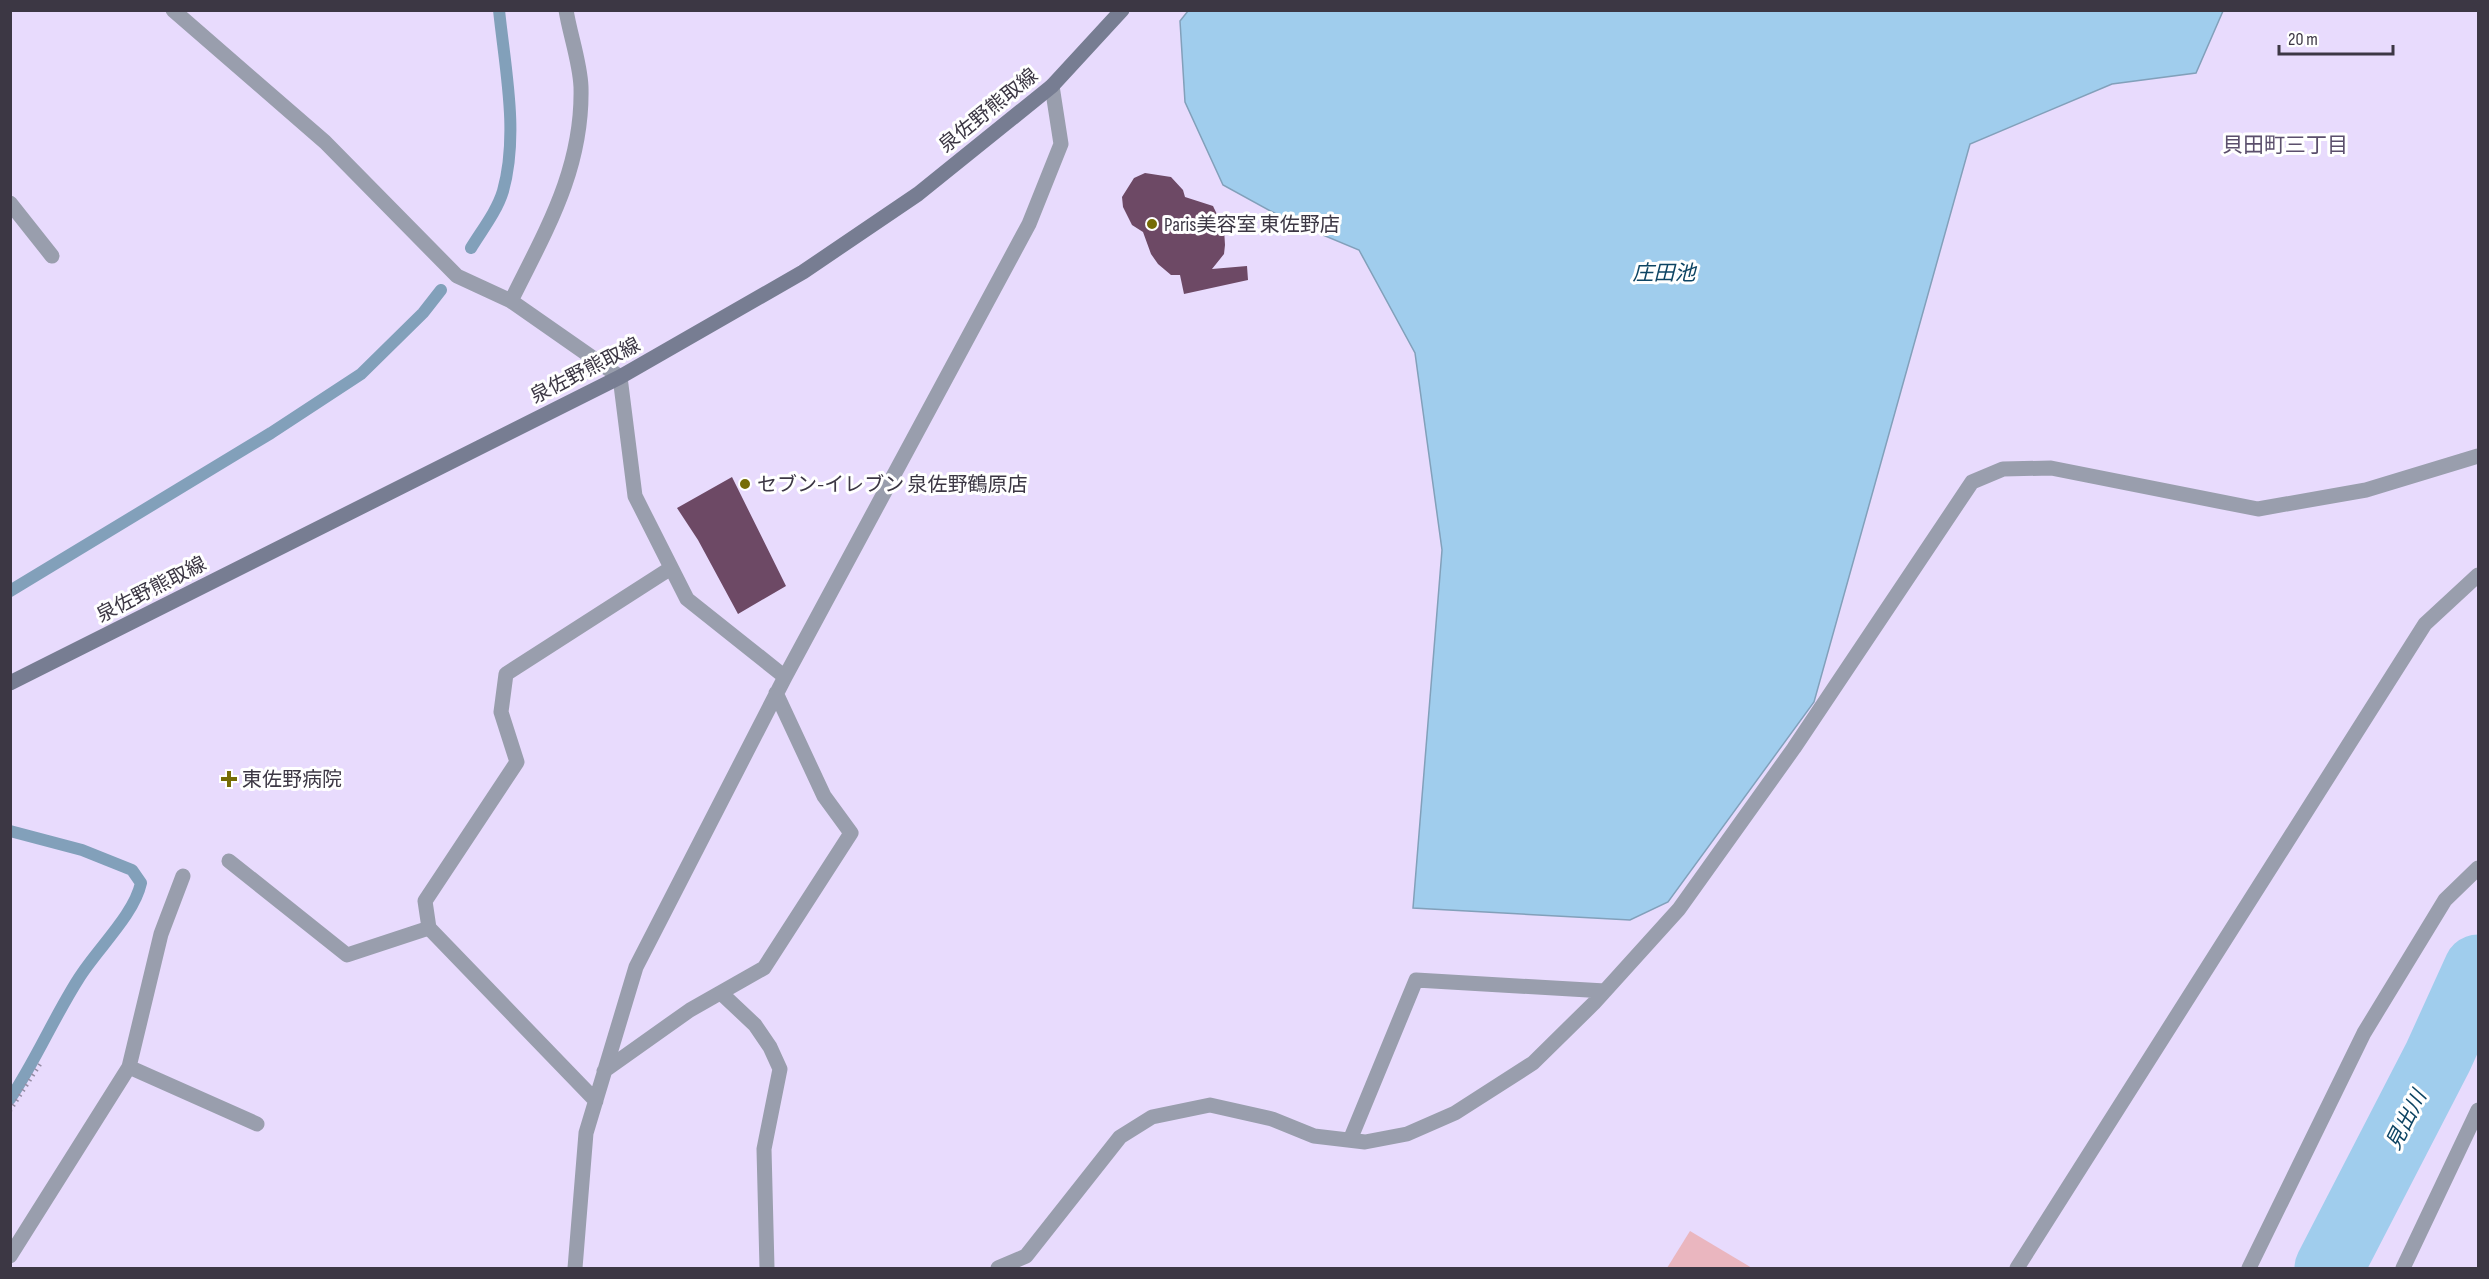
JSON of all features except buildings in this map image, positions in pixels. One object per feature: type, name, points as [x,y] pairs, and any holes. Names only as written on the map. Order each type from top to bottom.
[{"type":"main road","name":"泉佐野熊取線","points":[[10,683],[620,377],[803,272],[918,194],[1052,86],[1122,10]]},
{"type":"street","points":[[173,10],[325,142],[457,276],[512,301],[620,377],[635,496],[687,599],[785,677]]},
{"type":"street","points":[[512,301],[563,195],[578,141],[581,85],[566,10]]},
{"type":"street","points":[[575,1269],[586,1133],[636,967],[776,693],[1029,224],[1061,144],[1052,86]]},
{"type":"street","points":[[10,203],[52,256]]},
{"type":"street","points":[[998,1269],[1026,1256],[1120,1137],[1152,1117],[1210,1105],[1272,1119],[1314,1137],[1365,1142],[1407,1134],[1455,1113],[1533,1063],[1605,991],[1679,909],[1794,748],[1972,482],[2003,470],[2051,468],[2258,509],[2366,490],[2478,456]]},
{"type":"street","points":[[596,1101],[429,928],[425,901],[517,762],[501,712],[506,674],[671,568]]},
{"type":"street","points":[[2017,1269],[2425,624],[2478,575]]},
{"type":"street","points":[[604,1071],[690,1010],[764,968],[851,833],[824,796],[776,693]]},
{"type":"street","points":[[229,861],[347,955],[429,928]]},
{"type":"street","points":[[2249,1269],[2364,1033],[2445,900],[2478,868]]},
{"type":"street","points":[[10,1256],[129,1067],[160,934],[183,876]]},
{"type":"street","points":[[1350,1140],[1416,980],[1605,991]]},
{"type":"street","points":[[721,993],[755,1025],[770,1047],[780,1069],[764,1149],[767,1269]]},
{"type":"street","points":[[129,1067],[257,1125]]},
{"type":"street","points":[[2403,1269],[2478,1110]]},
{"type":"path","points":[[10,1111],[41,1063]]},
{"type":"shaded area","points":[[1690,1231],[1752,1268],[1667,1268]]},
{"type":"water","name":"庄田池","points":[[1188,11],[2223,11],[2196,73],[2112,84],[1970,144],[1814,702],[1668,902],[1630,920],[1413,908],[1442,550],[1415,353],[1359,250],[1287,220],[1223,185],[1185,102],[1180,21]]},
{"type":"waterway","points":[[471,248],[497,206],[508,169],[509,101],[499,10]]},
{"type":"waterway","points":[[10,591],[271,433],[361,374],[423,313],[441,290]]},
{"type":"waterway","points":[[10,831],[82,850],[132,870],[141,883],[131,907],[79,978],[10,1099]]},
{"type":"waterway","name":"見出川","points":[[2329,1268],[2438,1057],[2478,969]]},
{"type":"place","name":"Paris美容室 東佐野店","points":[[1152,224]]},
{"type":"place","name":"セブン-イレブン 泉佐野鶴原店","points":[[745,484]]},
{"type":"place","name":"東佐野病院","points":[[229,779]]},
{"type":"district","name":"貝田町三丁目","points":[[2285,145]]}]
